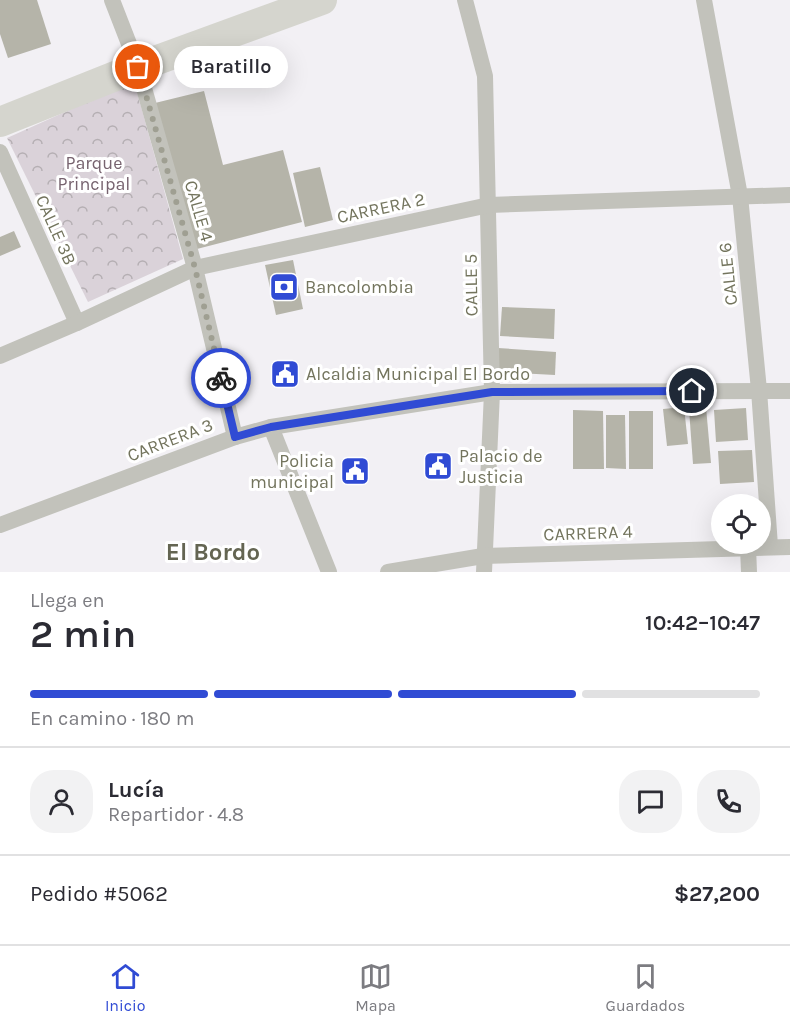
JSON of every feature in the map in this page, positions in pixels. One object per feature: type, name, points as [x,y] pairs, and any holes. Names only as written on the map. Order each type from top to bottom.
[{"type":"highway","points":[[0,122],[138,67],[322,0]]},
{"type":"street","name":"CALLE 4","points":[[112,0],[138,67],[195,268],[235,437]]},
{"type":"street","name":"CALLE 5","points":[[465,0],[485,76],[492,392],[484,564]]},
{"type":"street","name":"CALLE 6","points":[[705,0],[740,196],[759,390],[766,494]]},
{"type":"street","name":"CALLE 3B","points":[[0,152],[77,323]]},
{"type":"street","name":"CARRERA 2","points":[[0,356],[195,268],[489,205],[790,195]]},
{"type":"street","name":"CARRERA 3","points":[[0,525],[235,437],[271,427],[492,392],[790,391]]},
{"type":"street","points":[[271,427],[329,572]]},
{"type":"street","name":"CARRERA 4","points":[[771,546],[790,547]]},
{"type":"street","name":"CARRERA 4","points":[[388,572],[711,550]]},
{"type":"street","points":[[748,554],[749,572]]},
{"type":"green space","name":"Parque Principal","points":[[134,81],[183,259],[88,302],[7,138]]},
{"type":"building","points":[[0,0],[37,0],[51,44],[8,58],[0,34]]},
{"type":"building","points":[[204,91],[223,165],[283,150],[302,222],[193,250],[155,103]]},
{"type":"building","points":[[320,167],[333,220],[305,227],[293,173]]},
{"type":"building","points":[[14,231],[21,247],[0,256],[0,237]]},
{"type":"building","name":"Bancolombia","points":[[293,260],[303,309],[276,315],[265,265]]},
{"type":"building","points":[[502,307],[555,309],[554,339],[500,336]]},
{"type":"building","points":[[498,348],[556,352],[555,375],[497,372]]},
{"type":"building","points":[[684,407],[688,444],[667,446],[663,409]]},
{"type":"building","points":[[706,407],[711,463],[693,464],[689,409]]},
{"type":"building","points":[[746,408],[748,440],[716,442],[714,410]]},
{"type":"building","points":[[573,410],[603,411],[604,469],[573,469]]},
{"type":"building","points":[[629,411],[653,411],[653,469],[629,469]]},
{"type":"building","points":[[606,415],[625,415],[626,469],[606,468]]},
{"type":"building","points":[[752,450],[754,482],[720,484],[718,451]]},
{"type":"way so far","points":[[138,67],[195,268],[221,378]]},
{"type":"place","name":"Baratillo","points":[[138,67]]},
{"type":"place","name":"Bancolombia","points":[[284,287]]},
{"type":"place","name":"Alcaldia Municipal El Bordo","points":[[285,374]]},
{"type":"place","name":"Palacio de Justicia","points":[[438,466]]},
{"type":"place","name":"Policia municipal","points":[[355,471]]},
{"type":"district","name":"El Bordo","points":[[213,552]]},
{"type":"route","points":[[221,378],[235,437],[271,427],[492,392],[692,391]]}]
